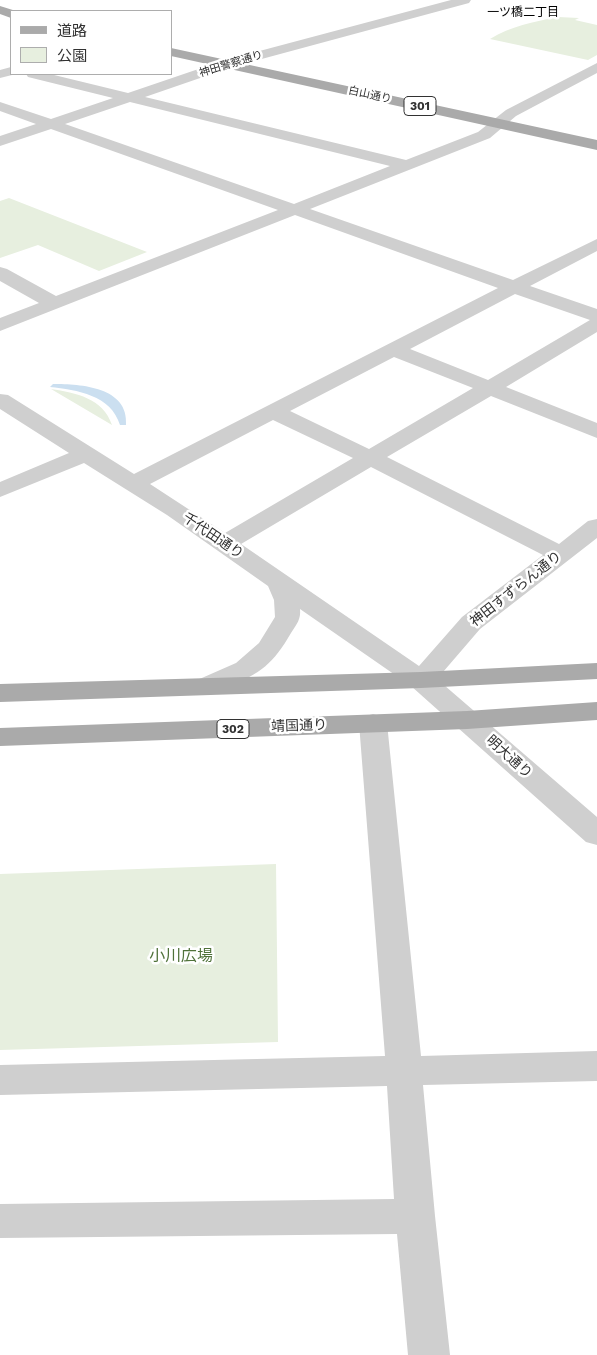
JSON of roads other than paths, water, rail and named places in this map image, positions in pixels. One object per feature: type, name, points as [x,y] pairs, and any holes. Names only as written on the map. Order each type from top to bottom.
[{"type":"main road","name":"白山通り","points":[[172,52],[597,145]]},
{"type":"main road","points":[[0,693],[421,680],[597,670]]},
{"type":"main road","name":"靖国通り","points":[[0,737],[467,720],[597,711]]},
{"type":"street","name":"神田警察通り","points":[[0,141],[227,64],[466,0]]},
{"type":"street","points":[[0,325],[484,136],[511,113],[597,67]]},
{"type":"street","points":[[37,75],[406,165]]},
{"type":"street","points":[[565,83],[589,88]]},
{"type":"street","points":[[0,106],[597,316]]},
{"type":"street","points":[[132,484],[597,244]]},
{"type":"street","points":[[0,273],[54,304]]},
{"type":"street","points":[[224,544],[597,324]]},
{"type":"street","points":[[393,349],[597,431]]},
{"type":"street","name":"千代田通り","points":[[0,400],[224,544],[421,680]]},
{"type":"street","points":[[272,411],[372,458],[560,554]]},
{"type":"street","points":[[0,490],[86,454]]},
{"type":"street","name":"神田すずらん通り","points":[[421,680],[471,623],[597,526]]},
{"type":"street","points":[[205,687],[246,669],[269,648],[288,617],[287,600],[278,580]]},
{"type":"street","name":"明大通り","points":[[421,680],[597,834]]},
{"type":"street","points":[[373,723],[415,1216],[429,1355]]},
{"type":"street","points":[[0,1080],[597,1066]]},
{"type":"street","points":[[0,1221],[415,1216]]},
{"type":"water","points":[[53,384],[89,387],[112,395],[125,412],[126,425],[120,425],[116,415],[101,401],[82,392],[50,387]]},
{"type":"district","name":"一ツ橋二丁目","points":[[523,12]]},
{"type":"park label","name":"小川広場","points":[[181,956]]}]
